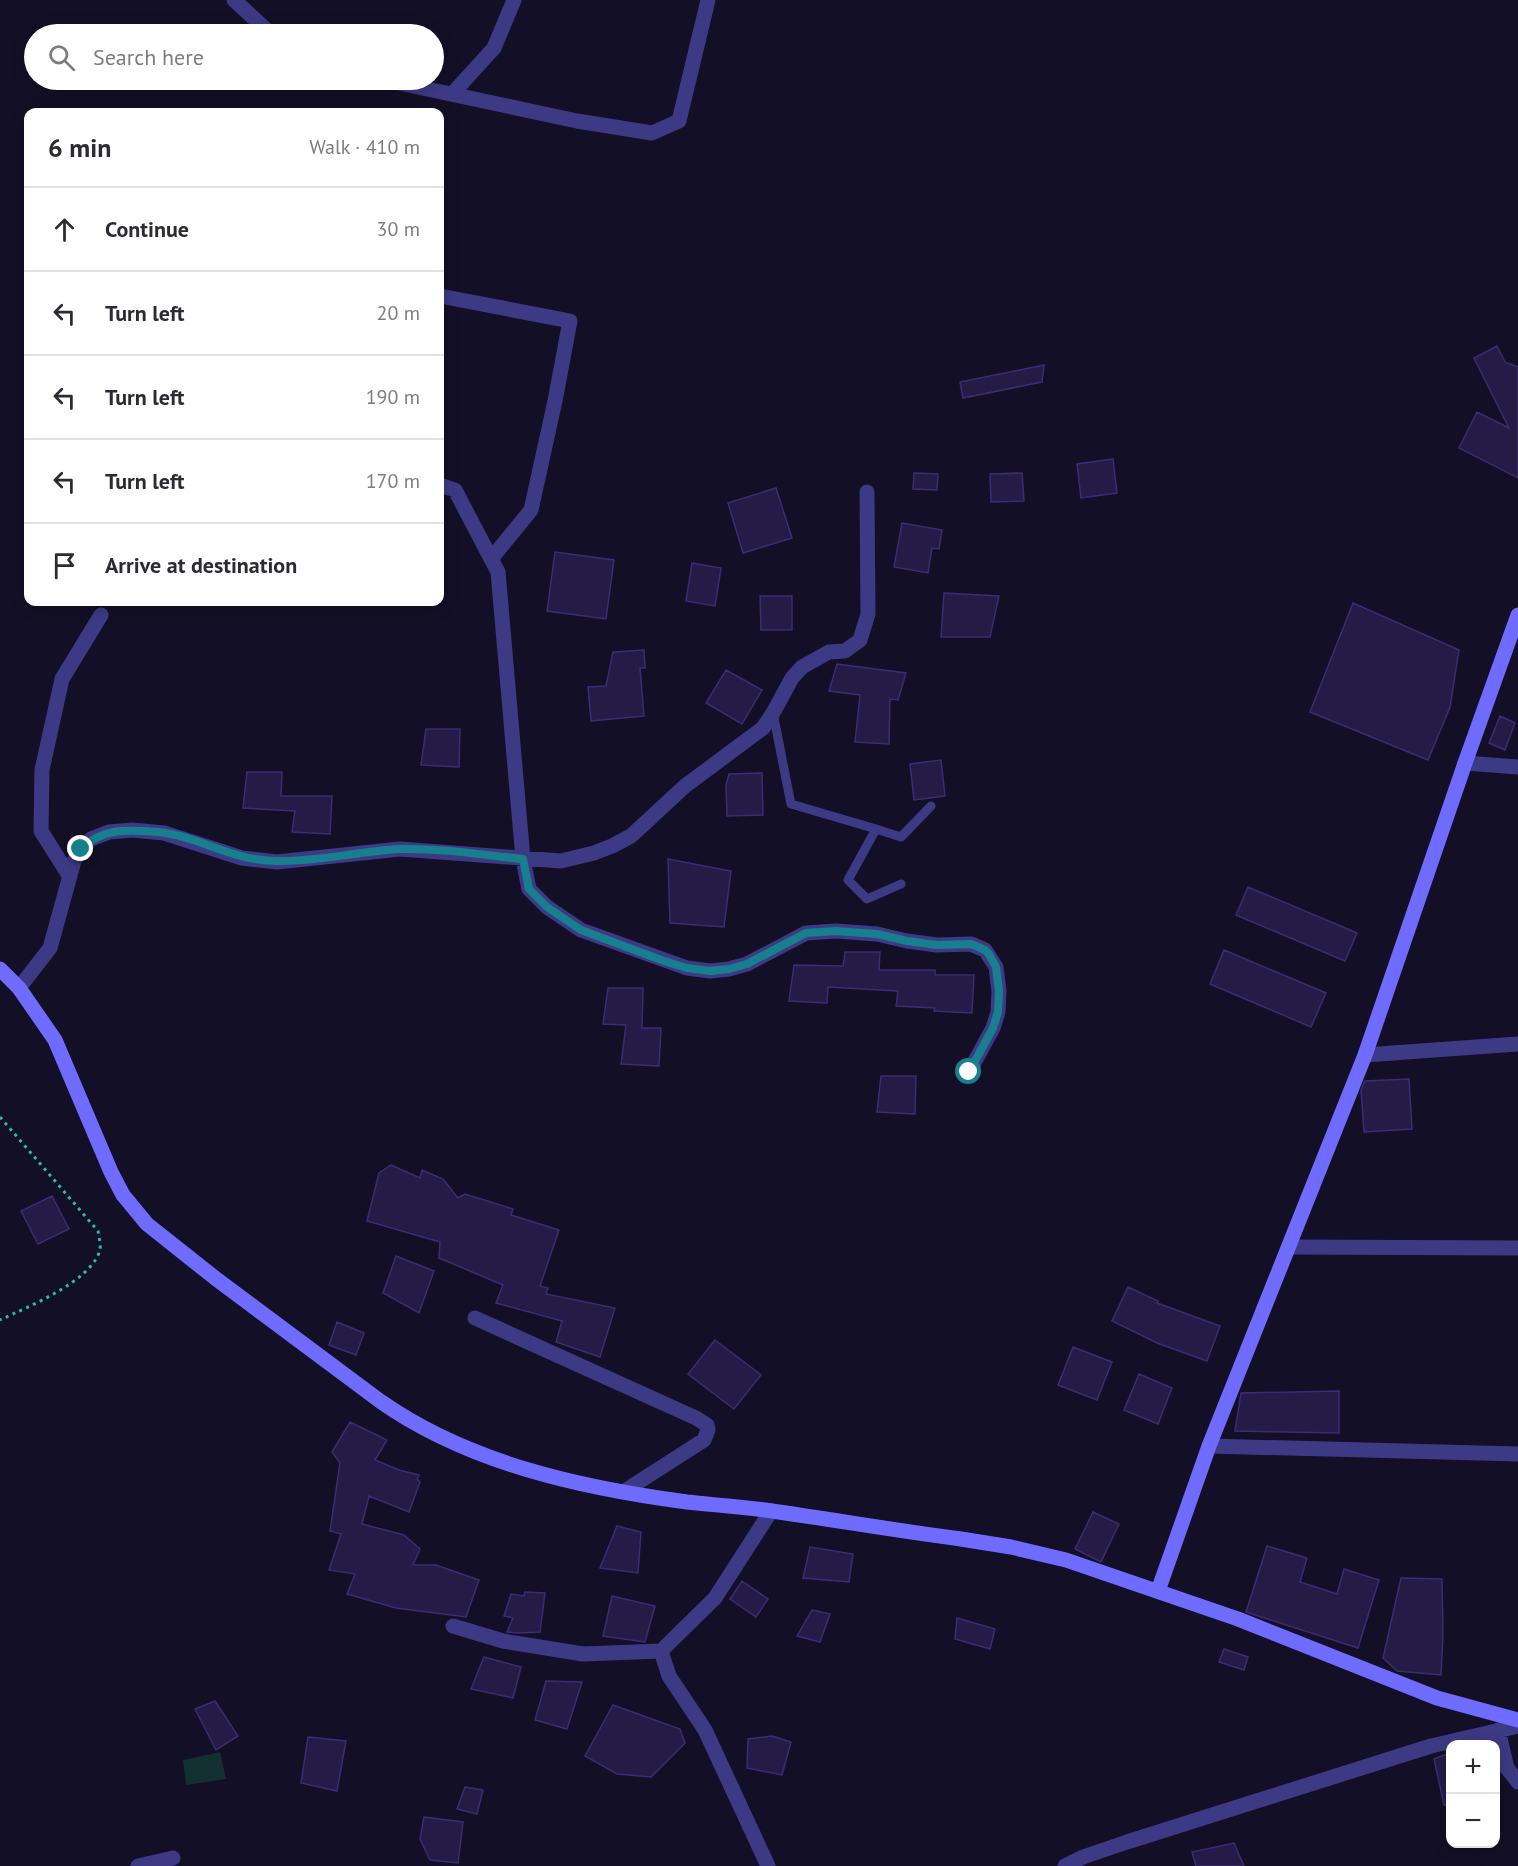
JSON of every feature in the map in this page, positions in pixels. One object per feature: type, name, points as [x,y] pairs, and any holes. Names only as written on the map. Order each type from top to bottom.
[{"type":"street","points":[[234,0],[261,24]]},
{"type":"street","points":[[452,94],[494,48],[514,0]]},
{"type":"street","points":[[433,90],[577,121],[652,134],[679,121],[708,0]]},
{"type":"street","points":[[444,297],[570,321],[531,510],[491,559]]},
{"type":"street","points":[[444,486],[455,490],[498,572],[523,859],[529,889],[547,907],[581,930],[664,961],[687,968],[710,971],[747,964],[806,933],[836,931],[877,934],[937,945],[971,944],[989,954],[996,967],[999,991],[998,1012],[990,1036],[969,1072]]},
{"type":"street","points":[[19,988],[50,948],[74,861],[91,839],[109,832],[132,830],[164,833],[242,858],[277,861],[400,849],[561,861],[594,853],[631,836],[685,786],[763,728],[792,678],[802,666],[829,652],[845,651],[860,640],[868,614],[867,492]]},
{"type":"street","points":[[70,877],[41,831],[42,770],[62,679],[101,615]]},
{"type":"street","points":[[1158,1591],[1209,1446],[1365,1055],[1518,615]]},
{"type":"street","points":[[1465,763],[1518,767]]},
{"type":"street","points":[[0,969],[19,988],[55,1040],[111,1172],[123,1195],[147,1224],[215,1278],[407,1420],[442,1438],[477,1452],[562,1479],[623,1492],[685,1502],[771,1511],[1011,1547],[1066,1560],[1238,1619],[1437,1698],[1518,1720]]},
{"type":"street","points":[[1365,1055],[1518,1044]]},
{"type":"street","points":[[1290,1247],[1518,1248]]},
{"type":"street","points":[[475,1318],[707,1425],[708,1430],[704,1440],[623,1492]]},
{"type":"street","points":[[1209,1446],[1518,1454]]},
{"type":"street","points":[[453,1626],[503,1641],[583,1654],[661,1652],[715,1598],[771,1511]]},
{"type":"street","points":[[661,1652],[669,1676],[705,1730],[768,1866]]},
{"type":"street","points":[[1065,1866],[1126,1842],[1431,1746],[1518,1726]]},
{"type":"street","points":[[1498,1730],[1507,1768],[1518,1782]]},
{"type":"street","points":[[138,1866],[173,1858]]},
{"type":"lane","points":[[773,713],[792,804],[901,837],[931,806]]},
{"type":"lane","points":[[876,829],[848,880],[867,899],[901,884]]},
{"type":"path","points":[[0,1117],[98,1232],[100,1249],[91,1265],[61,1291],[0,1320]]},
{"type":"green space","points":[[220,1752],[226,1779],[186,1785],[183,1760]]},
{"type":"building","points":[[1497,346],[1505,362],[1518,367],[1518,478],[1459,448],[1477,412],[1509,428],[1474,358]]},
{"type":"building","points":[[1044,365],[1042,382],[963,398],[960,382]]},
{"type":"building","points":[[1113,459],[1117,493],[1081,498],[1077,464]]},
{"type":"building","points":[[914,473],[938,474],[937,490],[913,489]]},
{"type":"building","points":[[1022,473],[1024,501],[991,502],[990,474]]},
{"type":"building","points":[[776,488],[792,538],[743,553],[728,503]]},
{"type":"building","points":[[902,523],[942,530],[939,549],[932,548],[928,573],[894,567]]},
{"type":"building","points":[[555,552],[614,560],[606,619],[547,611]]},
{"type":"building","points":[[692,563],[721,568],[715,606],[686,601]]},
{"type":"building","points":[[944,593],[999,596],[990,637],[941,637]]},
{"type":"building","points":[[760,596],[792,596],[792,630],[761,630]]},
{"type":"building","points":[[1353,603],[1459,650],[1450,707],[1428,760],[1310,712]]},
{"type":"building","points":[[644,650],[645,668],[640,668],[644,716],[591,721],[588,687],[606,686],[613,652]]},
{"type":"building","points":[[837,664],[906,673],[898,700],[890,699],[889,744],[855,742],[860,695],[829,691]]},
{"type":"building","points":[[726,670],[762,690],[742,724],[706,703]]},
{"type":"building","points":[[1500,716],[1515,723],[1505,750],[1489,743]]},
{"type":"building","points":[[426,729],[460,729],[459,767],[421,765]]},
{"type":"building","points":[[941,760],[945,796],[914,800],[910,764]]},
{"type":"building","points":[[247,772],[282,772],[281,796],[332,796],[330,834],[292,832],[295,811],[243,808]]},
{"type":"building","points":[[762,773],[763,815],[727,816],[726,785],[729,774]]},
{"type":"building","points":[[668,859],[731,871],[724,927],[670,923]]},
{"type":"building","points":[[1248,887],[1357,933],[1345,961],[1236,915]]},
{"type":"building","points":[[1224,950],[1326,993],[1311,1027],[1210,984]]},
{"type":"building","points":[[845,952],[880,952],[879,970],[935,970],[935,975],[974,975],[972,1013],[896,1006],[898,991],[828,987],[827,1003],[789,1001],[794,965],[843,966]]},
{"type":"building","points":[[608,988],[643,988],[642,1028],[661,1028],[659,1066],[621,1064],[626,1025],[603,1024]]},
{"type":"building","points":[[881,1076],[916,1076],[915,1114],[877,1112]]},
{"type":"building","points":[[1409,1079],[1412,1129],[1364,1132],[1361,1090],[1365,1081]]},
{"type":"building","points":[[391,1165],[420,1178],[422,1170],[443,1179],[458,1198],[465,1194],[513,1209],[511,1215],[559,1230],[540,1286],[548,1288],[546,1294],[615,1308],[600,1357],[556,1342],[562,1321],[496,1303],[503,1285],[439,1258],[440,1242],[367,1221],[379,1173]]},
{"type":"building","points":[[52,1196],[69,1229],[38,1244],[21,1211]]},
{"type":"building","points":[[396,1256],[434,1271],[419,1313],[383,1293]]},
{"type":"building","points":[[1128,1287],[1158,1301],[1157,1303],[1220,1326],[1207,1361],[1157,1343],[1112,1321]]},
{"type":"building","points":[[337,1322],[364,1333],[356,1355],[329,1345]]},
{"type":"building","points":[[715,1340],[761,1375],[734,1409],[688,1374]]},
{"type":"building","points":[[1073,1347],[1112,1362],[1097,1400],[1058,1385]]},
{"type":"building","points":[[1139,1374],[1172,1388],[1158,1424],[1124,1410]]},
{"type":"building","points":[[1339,1391],[1339,1433],[1235,1431],[1241,1393]]},
{"type":"building","points":[[350,1422],[387,1440],[375,1460],[419,1475],[417,1479],[420,1482],[409,1512],[369,1496],[362,1524],[404,1535],[420,1549],[413,1565],[436,1565],[479,1580],[466,1617],[396,1608],[347,1594],[355,1574],[329,1570],[341,1534],[330,1531],[340,1463],[332,1452]]},
{"type":"building","points":[[1093,1512],[1119,1524],[1101,1562],[1075,1549]]},
{"type":"building","points":[[617,1526],[641,1532],[638,1573],[600,1568]]},
{"type":"building","points":[[1267,1546],[1307,1558],[1300,1582],[1337,1594],[1344,1569],[1379,1580],[1358,1648],[1246,1612]]},
{"type":"building","points":[[810,1547],[853,1554],[849,1582],[803,1578]]},
{"type":"building","points":[[1401,1578],[1442,1579],[1441,1675],[1397,1671],[1383,1658]]},
{"type":"building","points":[[742,1581],[768,1599],[756,1617],[730,1599]]},
{"type":"building","points":[[525,1592],[545,1593],[540,1632],[507,1632],[513,1618],[504,1616],[511,1594],[524,1596]]},
{"type":"building","points":[[612,1596],[655,1606],[645,1642],[603,1636]]},
{"type":"building","points":[[812,1610],[830,1614],[820,1642],[797,1636]]},
{"type":"building","points":[[957,1618],[995,1629],[990,1649],[955,1639]]},
{"type":"building","points":[[1224,1649],[1248,1657],[1244,1670],[1219,1662]]},
{"type":"building","points":[[484,1657],[521,1667],[513,1698],[471,1689]]},
{"type":"building","points":[[546,1681],[582,1682],[567,1729],[535,1720]]},
{"type":"building","points":[[215,1701],[238,1736],[216,1750],[195,1709]]},
{"type":"building","points":[[613,1705],[680,1729],[685,1743],[651,1777],[617,1774],[585,1756]]},
{"type":"building","points":[[772,1736],[791,1742],[782,1775],[747,1768],[748,1739]]},
{"type":"building","points":[[308,1737],[346,1741],[337,1791],[301,1783]]},
{"type":"building","points":[[1446,1754],[1446,1805],[1444,1805],[1434,1759]]},
{"type":"building","points":[[465,1787],[483,1790],[477,1814],[457,1809]]},
{"type":"building","points":[[424,1817],[463,1822],[458,1863],[430,1860],[420,1839]]},
{"type":"building","points":[[1234,1843],[1244,1866],[1196,1866],[1192,1852]]},
{"type":"route","points":[[81,849],[91,839],[109,832],[132,830],[164,833],[242,858],[277,861],[400,849],[447,851],[523,859],[529,889],[547,907],[581,930],[664,961],[687,968],[710,971],[747,964],[806,933],[836,931],[877,934],[937,945],[971,944],[989,954],[996,967],[999,991],[998,1012],[993,1028],[969,1072]]}]
